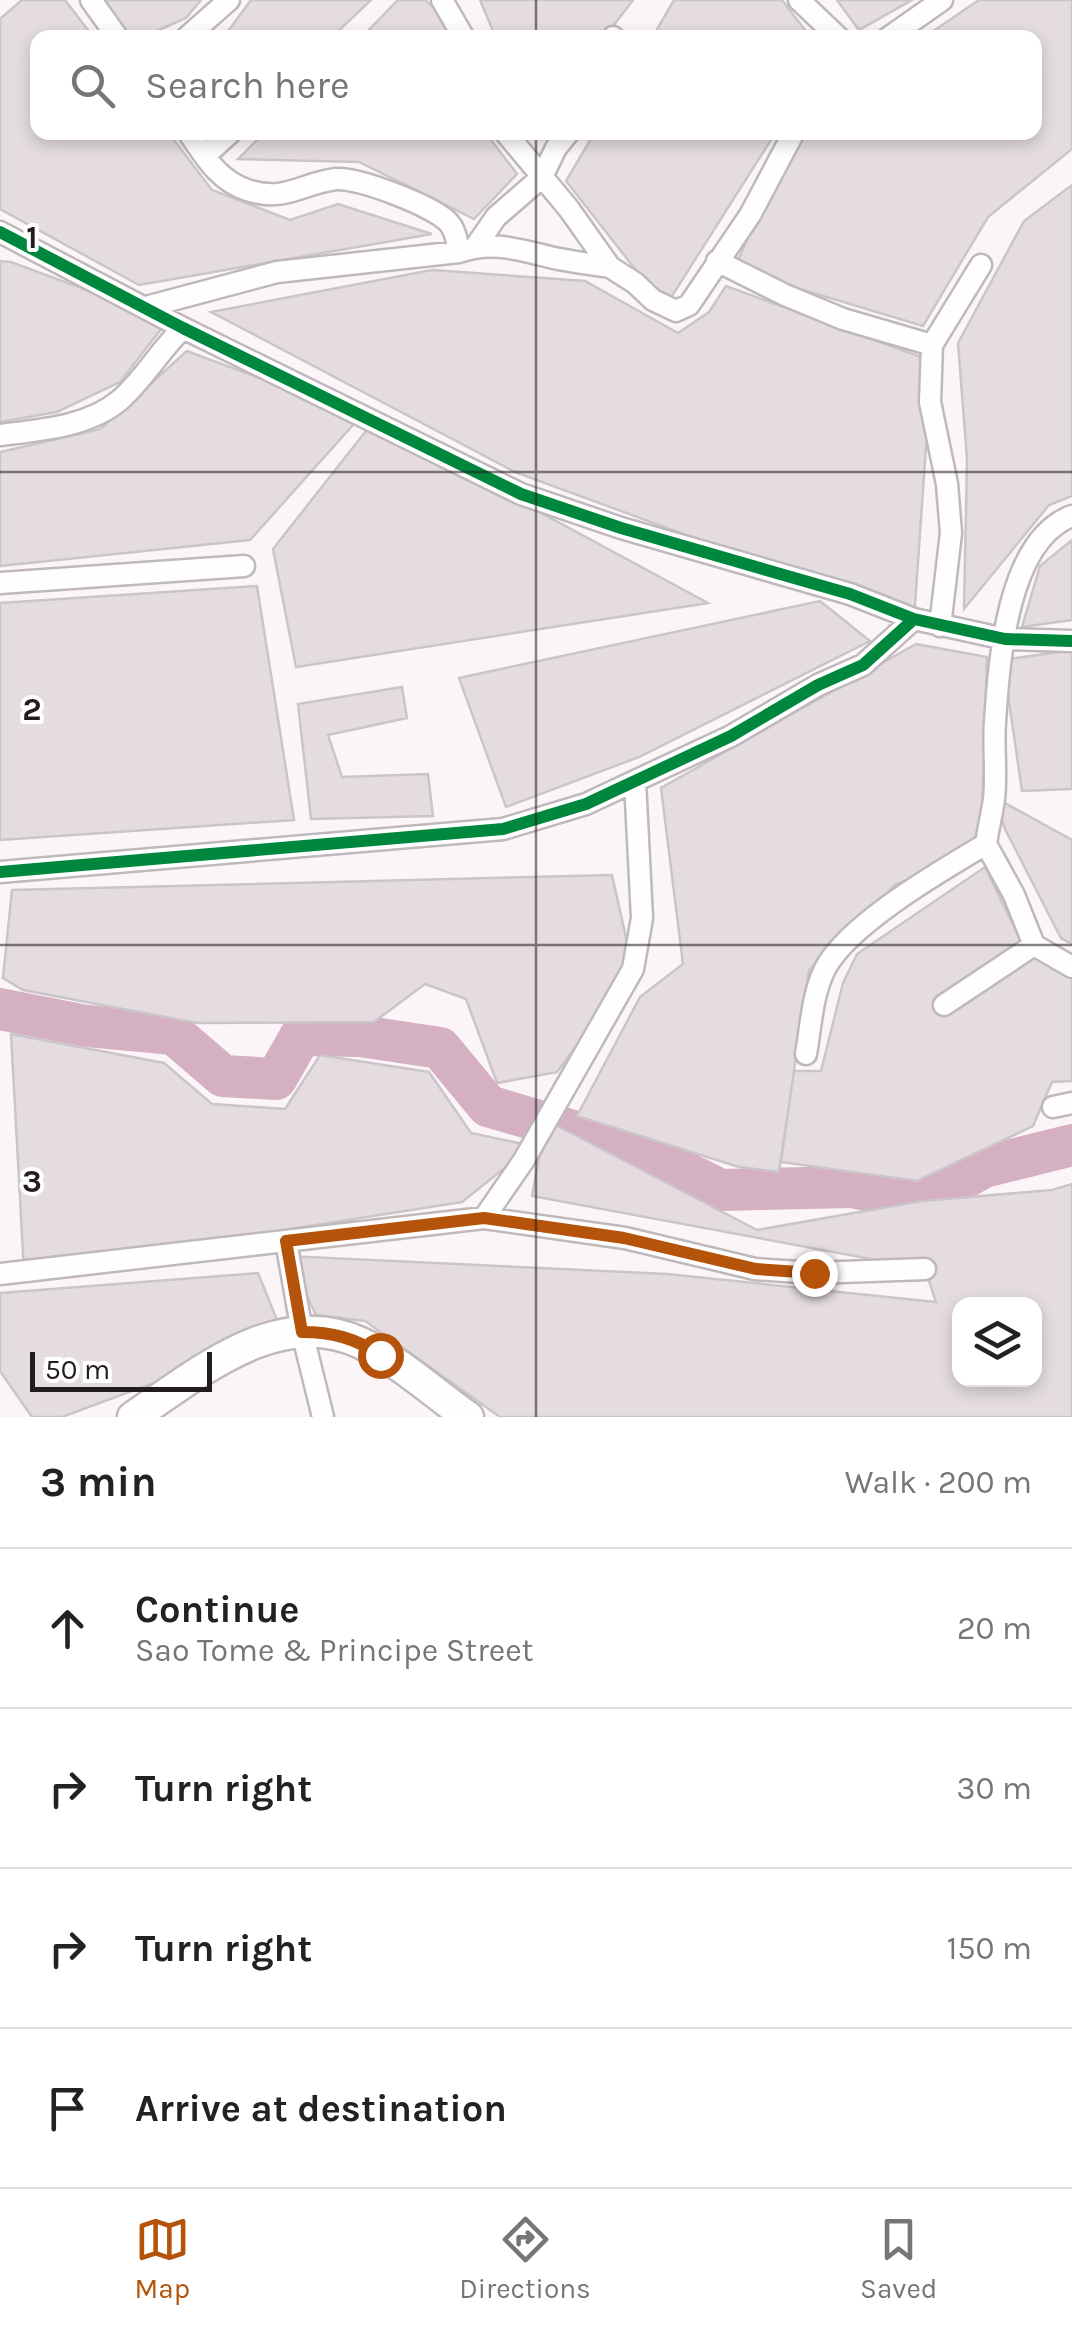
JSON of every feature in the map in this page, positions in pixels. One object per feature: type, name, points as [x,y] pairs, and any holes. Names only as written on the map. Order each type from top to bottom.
[{"type":"main road","points":[[133,1417],[225,1356],[251,1344],[302,1332],[330,1332],[364,1344],[468,1417]]},
{"type":"street","points":[[91,0],[112,30]]},
{"type":"street","points":[[195,30],[228,0]]},
{"type":"street","points":[[442,0],[459,30]]},
{"type":"street","points":[[799,0],[830,30]]},
{"type":"street","points":[[899,30],[942,0]]},
{"type":"street","points":[[194,140],[216,174],[248,191],[278,196],[335,179],[370,183],[448,220],[468,249]]},
{"type":"street","points":[[205,156],[222,140]]},
{"type":"street","points":[[512,140],[610,266],[653,300],[676,310],[689,306],[750,215],[790,140]]},
{"type":"street","points":[[468,249],[496,217],[542,177],[562,140]]},
{"type":"street","points":[[0,232],[182,328],[521,494],[621,528],[850,594],[940,626],[1005,639],[1072,640]]},
{"type":"street","points":[[146,307],[277,272],[468,249],[520,249],[610,266]]},
{"type":"street","points":[[717,260],[785,296],[843,319],[932,345]]},
{"type":"street","points":[[940,626],[951,533],[947,484],[930,402],[932,345],[981,265]]},
{"type":"street","points":[[0,435],[59,427],[94,416],[119,401],[182,328]]},
{"type":"street","points":[[1072,516],[1046,534],[1018,574],[995,721],[994,797],[986,844],[1014,895],[1034,944],[1072,967]]},
{"type":"street","points":[[0,582],[244,566]]},
{"type":"street","points":[[0,872],[503,830],[586,804],[730,736],[818,685],[862,666],[914,619]]},
{"type":"street","points":[[484,1218],[524,1160],[633,969],[642,918],[635,781]]},
{"type":"street","points":[[806,1054],[821,978],[840,947],[870,920],[986,844]]},
{"type":"street","points":[[944,1005],[1034,944]]},
{"type":"street","points":[[0,1274],[484,1218],[624,1238],[756,1269],[814,1273],[925,1269]]},
{"type":"street","points":[[286,1241],[302,1332],[323,1417]]},
{"type":"building","points":[[22,0],[65,0],[88,30],[30,30],[30,140],[174,140],[212,190],[290,220],[338,204],[432,234],[139,285],[0,209],[0,19]]},
{"type":"building","points":[[103,0],[201,0],[186,18],[159,30],[116,30]]},
{"type":"building","points":[[251,0],[371,0],[339,30],[229,30]]},
{"type":"building","points":[[398,0],[425,0],[461,30],[369,30]]},
{"type":"building","points":[[480,0],[633,0],[610,30],[493,30]]},
{"type":"building","points":[[674,0],[782,0],[805,30],[657,30]]},
{"type":"building","points":[[837,0],[912,0],[859,30]]},
{"type":"building","points":[[979,0],[1072,0],[1072,149],[988,217],[923,326],[734,269],[792,140],[1042,140],[1042,30],[935,30]]},
{"type":"building","points":[[257,140],[491,140],[517,174],[474,219],[359,162],[238,159]]},
{"type":"building","points":[[590,140],[771,140],[665,307],[566,181]]},
{"type":"building","points":[[1072,185],[1072,496],[1049,505],[964,609],[967,459],[958,343],[1024,221]]},
{"type":"building","points":[[0,261],[168,320],[120,382],[57,412],[0,422]]},
{"type":"building","points":[[432,270],[585,281],[678,333],[709,312],[726,286],[932,361],[914,619],[515,472],[211,312]]},
{"type":"building","points":[[187,351],[361,416],[250,540],[0,566],[0,452],[100,429]]},
{"type":"building","points":[[373,422],[708,603],[296,667],[273,549]]},
{"type":"building","points":[[1072,540],[1072,620],[1022,627],[1040,566]]},
{"type":"building","points":[[257,586],[294,820],[0,840],[0,603]]},
{"type":"building","points":[[820,601],[870,641],[639,757],[506,807],[459,678]]},
{"type":"building","points":[[916,644],[987,657],[981,846],[895,885],[809,970],[779,1172],[739,1167],[577,1116],[640,997],[683,964],[661,788]]},
{"type":"building","points":[[1072,650],[1072,789],[1022,791],[1003,660]]},
{"type":"building","points":[[402,687],[407,718],[328,735],[342,777],[428,774],[433,816],[311,819],[298,704]]},
{"type":"building","points":[[994,797],[1072,840],[1072,944],[1061,938],[1005,829]]},
{"type":"building","points":[[985,867],[1019,937],[1072,968],[1072,1081],[1052,1082],[1033,1126],[917,1181],[781,1162],[794,1071],[821,1071],[843,983],[857,954]]},
{"type":"building","points":[[612,875],[633,969],[557,1072],[497,1083],[466,999],[425,984],[374,1022],[197,1023],[23,990],[3,978],[12,890]]},
{"type":"building","points":[[11,1034],[164,1063],[212,1104],[285,1109],[320,1055],[429,1072],[471,1133],[532,1146],[462,1202],[24,1271]]},
{"type":"building","points":[[546,1120],[757,1230],[922,1201],[1052,1190],[1072,1184],[1072,1417],[500,1417],[365,1321],[316,1315],[288,1256],[667,1274],[936,1302],[925,1269],[532,1196]]},
{"type":"building","points":[[258,1273],[283,1335],[62,1417],[32,1417],[0,1371],[0,1293]]},
{"type":"waterway","points":[[0,1009],[87,1026],[174,1034],[223,1076],[276,1079],[301,1035],[360,1036],[440,1048],[488,1106],[644,1152],[721,1190],[851,1187],[922,1201],[984,1167],[1072,1145]]},
{"type":"cycle path","points":[[0,232],[183,328],[521,494],[621,528],[850,594],[914,619],[1005,639],[1072,641]]},
{"type":"cycle path","points":[[0,872],[503,829],[586,804],[731,736],[818,685],[863,665],[914,619]]},
{"type":"route","points":[[380,1355],[364,1344],[330,1332],[302,1332],[286,1241],[484,1218],[624,1238],[756,1269],[814,1273]]}]
